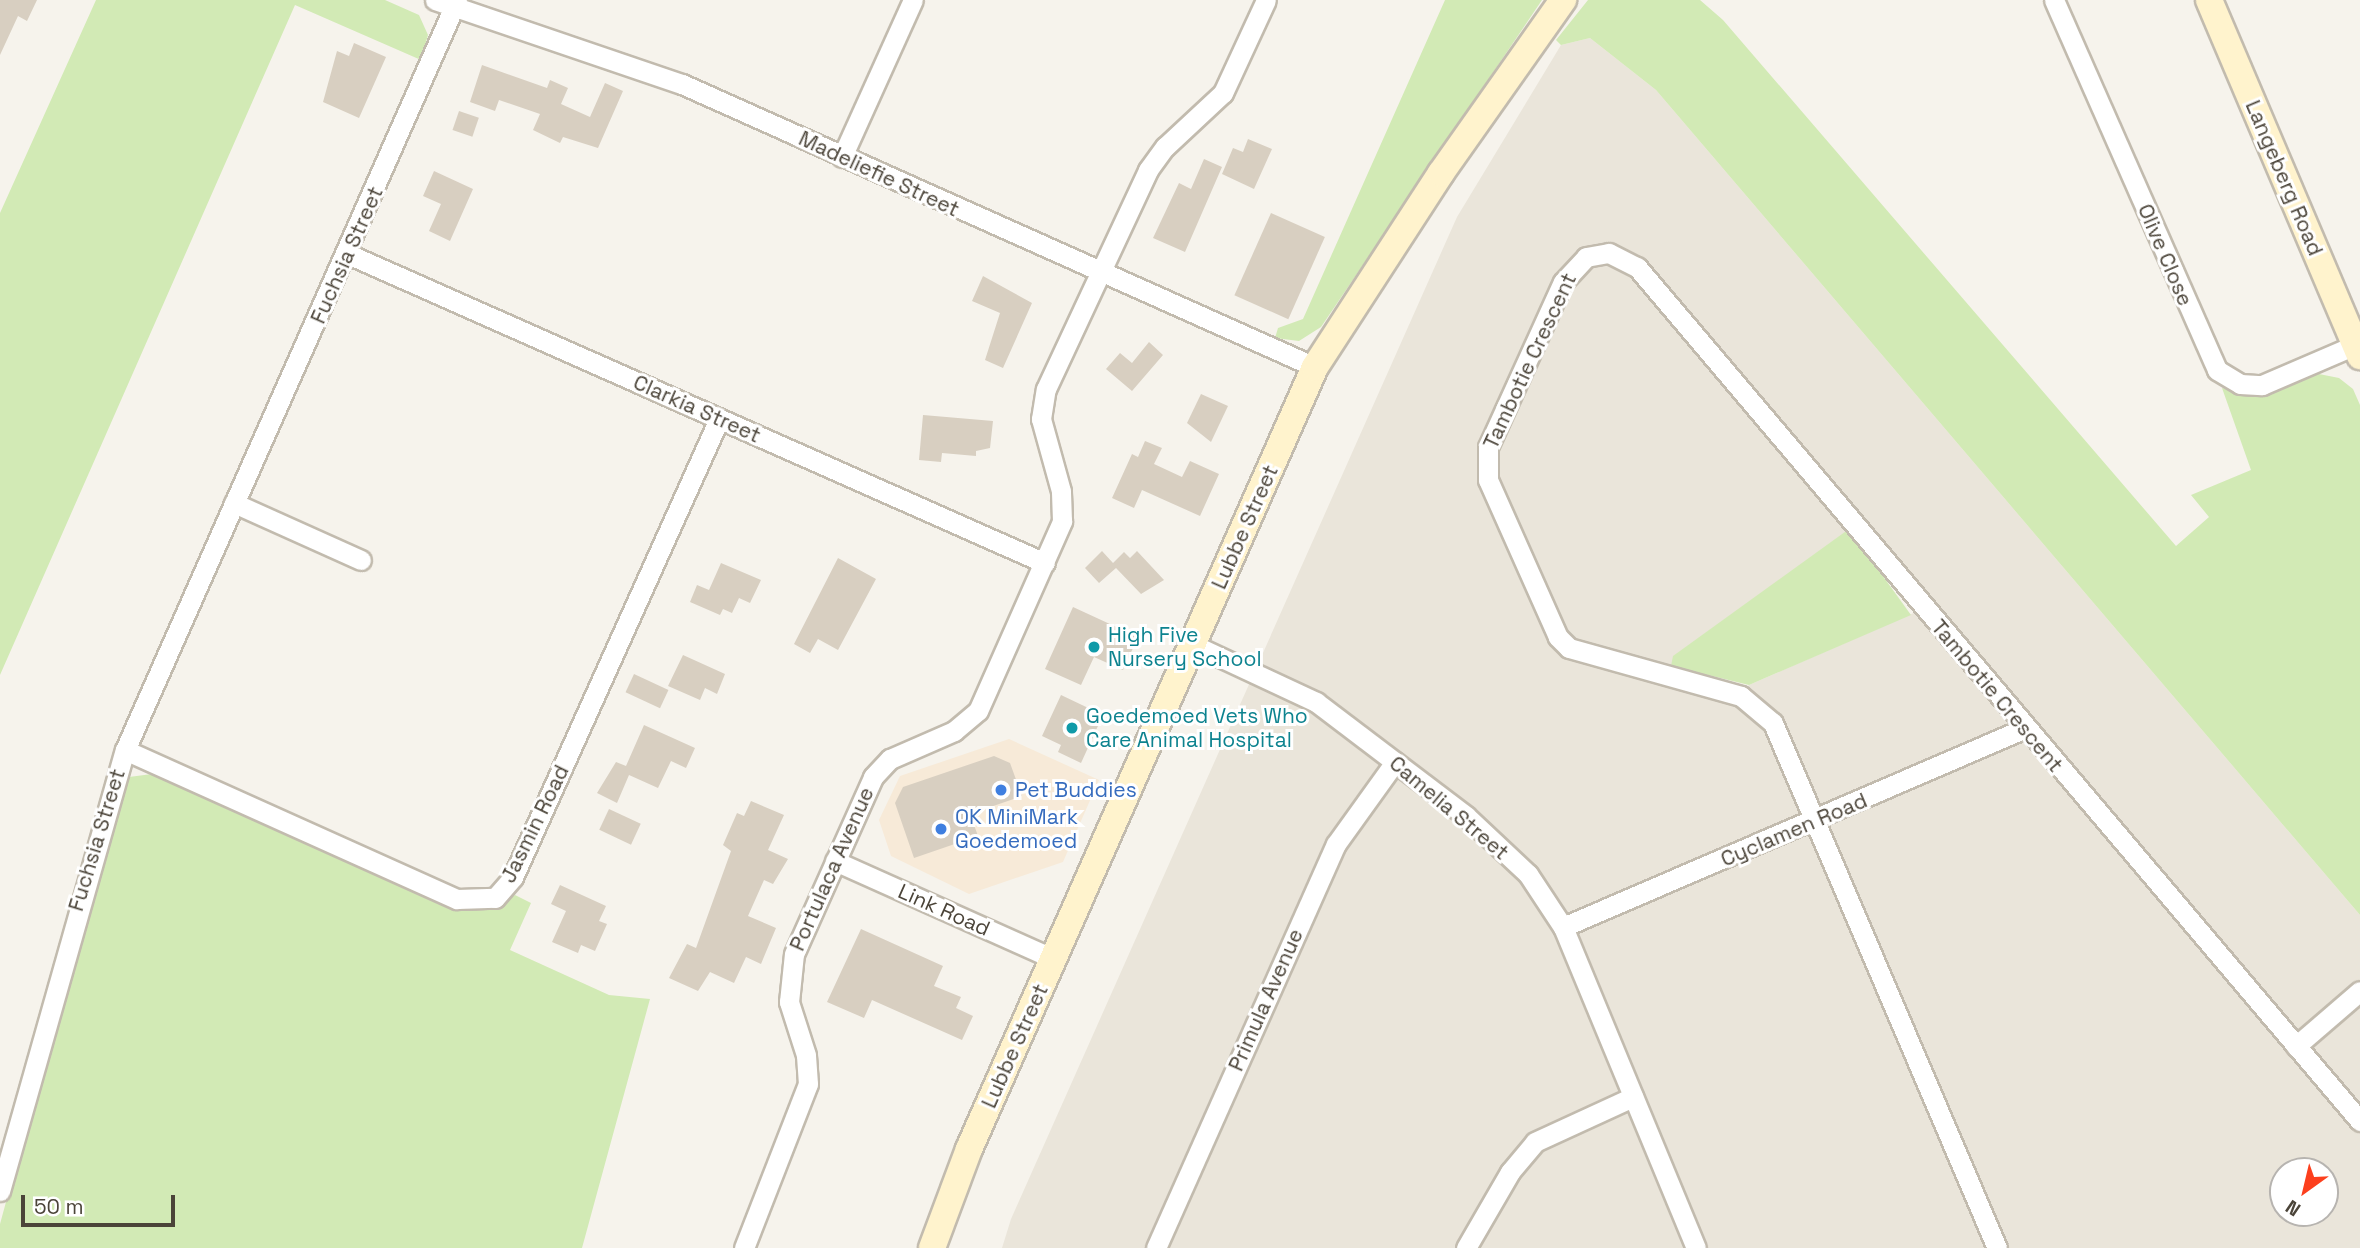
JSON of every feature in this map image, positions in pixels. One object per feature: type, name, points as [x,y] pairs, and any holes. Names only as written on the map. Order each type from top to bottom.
[{"type":"main road","name":"Lubbe Street","points":[[932,1248],[969,1149],[1315,367],[1471,128],[1563,0]]},
{"type":"main road","name":"Langeberg Road","points":[[2209,0],[2359,348]]},
{"type":"street","name":"Madeliefie Street","points":[[435,0],[456,3],[682,83],[1102,274],[1315,367]]},
{"type":"street","points":[[842,157],[912,0]]},
{"type":"street","name":"Portulaca Avenue","points":[[744,1248],[808,1084],[787,985],[794,954],[881,767],[954,731],[978,711],[1045,564],[1063,508],[1042,404],[1078,314],[1102,274],[1155,159],[1223,93],[1266,0]]},
{"type":"street","name":"Olive Close","points":[[2054,0],[2217,370],[2240,384],[2262,386],[2359,348]]},
{"type":"street","name":"Fuchsia Street","points":[[0,1191],[125,750],[348,254],[456,3]]},
{"type":"street","name":"Clarkia Street","points":[[348,254],[1045,564]]},
{"type":"street","name":"Tambotie Crescent","points":[[1997,1248],[1773,723],[1752,701],[1582,656],[1563,643],[1488,480],[1488,447],[1563,282],[1586,257],[1609,254],[1637,267],[2023,729],[2360,1121]]},
{"type":"street","name":"Jasmin Road","points":[[125,750],[457,899],[495,898],[513,877],[719,419]]},
{"type":"street","points":[[234,503],[361,560]]},
{"type":"street","name":"Camelia Street","points":[[1194,645],[1316,702],[1466,816],[1528,874],[1563,928],[1696,1248]]},
{"type":"street","name":"Cyclamen Road","points":[[1563,928],[1815,822],[2023,729]]},
{"type":"street","name":"Primula Avenue","points":[[1156,1248],[1336,844],[1395,762]]},
{"type":"street","name":"Link Road","points":[[835,861],[1054,959]]},
{"type":"street","points":[[2296,1045],[2360,990]]},
{"type":"street","points":[[1466,1248],[1510,1172],[1535,1142],[1633,1097]]},
{"type":"shaded area","points":[[1590,38],[1656,90],[2360,915],[2360,1248],[1002,1248],[1011,1219],[1457,217],[1561,45]],"holes":[[[1857,524],[1925,608],[1749,685],[1742,694],[1670,675],[1674,656]]]},
{"type":"shaded area","points":[[1009,739],[1099,780],[1063,862],[969,894],[891,856],[879,820],[900,776]]},
{"type":"green space","points":[[96,0],[385,0],[419,15],[428,35],[421,60],[295,5],[0,675],[0,213]]},
{"type":"green space","points":[[1445,0],[1542,0],[1321,327],[1299,341],[1275,338],[1278,328],[1303,319]]},
{"type":"green space","points":[[1588,0],[1700,0],[1723,20],[2176,546],[2209,517],[2191,495],[2251,470],[2222,388],[2264,395],[2314,373],[2339,378],[2353,389],[2360,405],[2360,915],[1656,90],[1590,38],[1561,45],[1556,40]]},
{"type":"green space","points":[[1849,529],[1911,615],[1749,685],[1671,666],[1673,656]]},
{"type":"green space","points":[[152,774],[452,908],[491,909],[515,895],[531,903],[510,950],[609,995],[650,999],[582,1248],[0,1248],[0,1224],[119,787],[129,777]]},
{"type":"building","points":[[0,0],[37,0],[27,21],[18,16],[0,55]]},
{"type":"building","points":[[354,43],[386,57],[359,118],[323,102],[337,51],[349,56]]},
{"type":"building","points":[[482,65],[547,88],[550,80],[568,88],[561,104],[590,117],[605,83],[623,91],[598,148],[563,137],[560,143],[533,130],[540,114],[499,100],[495,111],[470,102]]},
{"type":"building","points":[[459,111],[479,118],[472,137],[452,130]]},
{"type":"building","points":[[1248,139],[1272,149],[1254,189],[1222,174],[1233,148],[1243,152]]},
{"type":"building","points":[[1204,159],[1222,167],[1185,252],[1153,238],[1179,183],[1191,189]]},
{"type":"building","points":[[434,171],[473,189],[450,241],[429,231],[441,204],[423,196]]},
{"type":"building","points":[[1271,213],[1325,237],[1288,319],[1234,295]]},
{"type":"building","points":[[983,276],[1032,303],[1003,368],[985,360],[1000,313],[972,301]]},
{"type":"building","points":[[1149,342],[1163,355],[1132,391],[1106,369],[1120,353],[1132,363]]},
{"type":"building","points":[[1201,394],[1228,406],[1211,442],[1187,423]]},
{"type":"building","points":[[923,415],[993,421],[990,448],[976,451],[976,456],[942,453],[941,462],[919,460]]},
{"type":"building","points":[[1145,441],[1162,448],[1154,464],[1182,477],[1190,461],[1219,474],[1200,516],[1142,490],[1134,508],[1112,498],[1132,454],[1138,457]]},
{"type":"building","points":[[1102,551],[1113,563],[1124,552],[1130,558],[1137,551],[1164,580],[1141,594],[1116,568],[1099,583],[1085,568]]},
{"type":"building","points":[[838,558],[876,579],[838,650],[818,639],[810,653],[794,644]]},
{"type":"building","points":[[721,563],[761,580],[750,603],[739,598],[732,613],[723,609],[720,615],[690,602],[697,585],[709,590]]},
{"type":"building","name":"High Five Nursery School","points":[[1073,607],[1138,637],[1123,670],[1094,657],[1081,685],[1045,669]]},
{"type":"building","points":[[683,655],[725,674],[717,694],[705,688],[700,700],[668,686]]},
{"type":"building","points":[[634,674],[668,690],[660,708],[626,692]]},
{"type":"building","name":"Goedemoed Vets Who Care Animal Hospital","points":[[1061,695],[1103,715],[1081,763],[1058,752],[1061,745],[1042,736]]},
{"type":"building","points":[[644,725],[695,748],[686,768],[671,761],[658,788],[629,775],[617,803],[597,793],[616,762],[626,766]]},
{"type":"building","points":[[994,756],[1010,763],[1022,796],[970,814],[978,836],[914,858],[895,803],[903,787]]},
{"type":"building","points":[[751,801],[784,815],[768,850],[788,859],[773,884],[764,880],[748,916],[776,928],[761,964],[746,957],[734,983],[710,972],[698,991],[669,978],[687,944],[696,948],[731,851],[723,845],[737,813],[744,816]]},
{"type":"building","points":[[609,809],[641,824],[631,845],[599,830]]},
{"type":"building","points":[[560,885],[606,906],[599,921],[607,924],[595,951],[581,945],[578,953],[552,942],[566,911],[551,904]]},
{"type":"building","points":[[861,929],[943,966],[934,986],[961,997],[956,1008],[973,1016],[962,1040],[872,1000],[864,1018],[827,1002]]},
{"type":"place","name":"High Five Nursery School","points":[[1094,647]]},
{"type":"place","name":"Goedemoed Vets Who Care Animal Hospital","points":[[1072,728]]},
{"type":"place","name":"Pet Buddies","points":[[1001,790]]},
{"type":"place","name":"OK MiniMark Goedemoed","points":[[941,829]]}]
